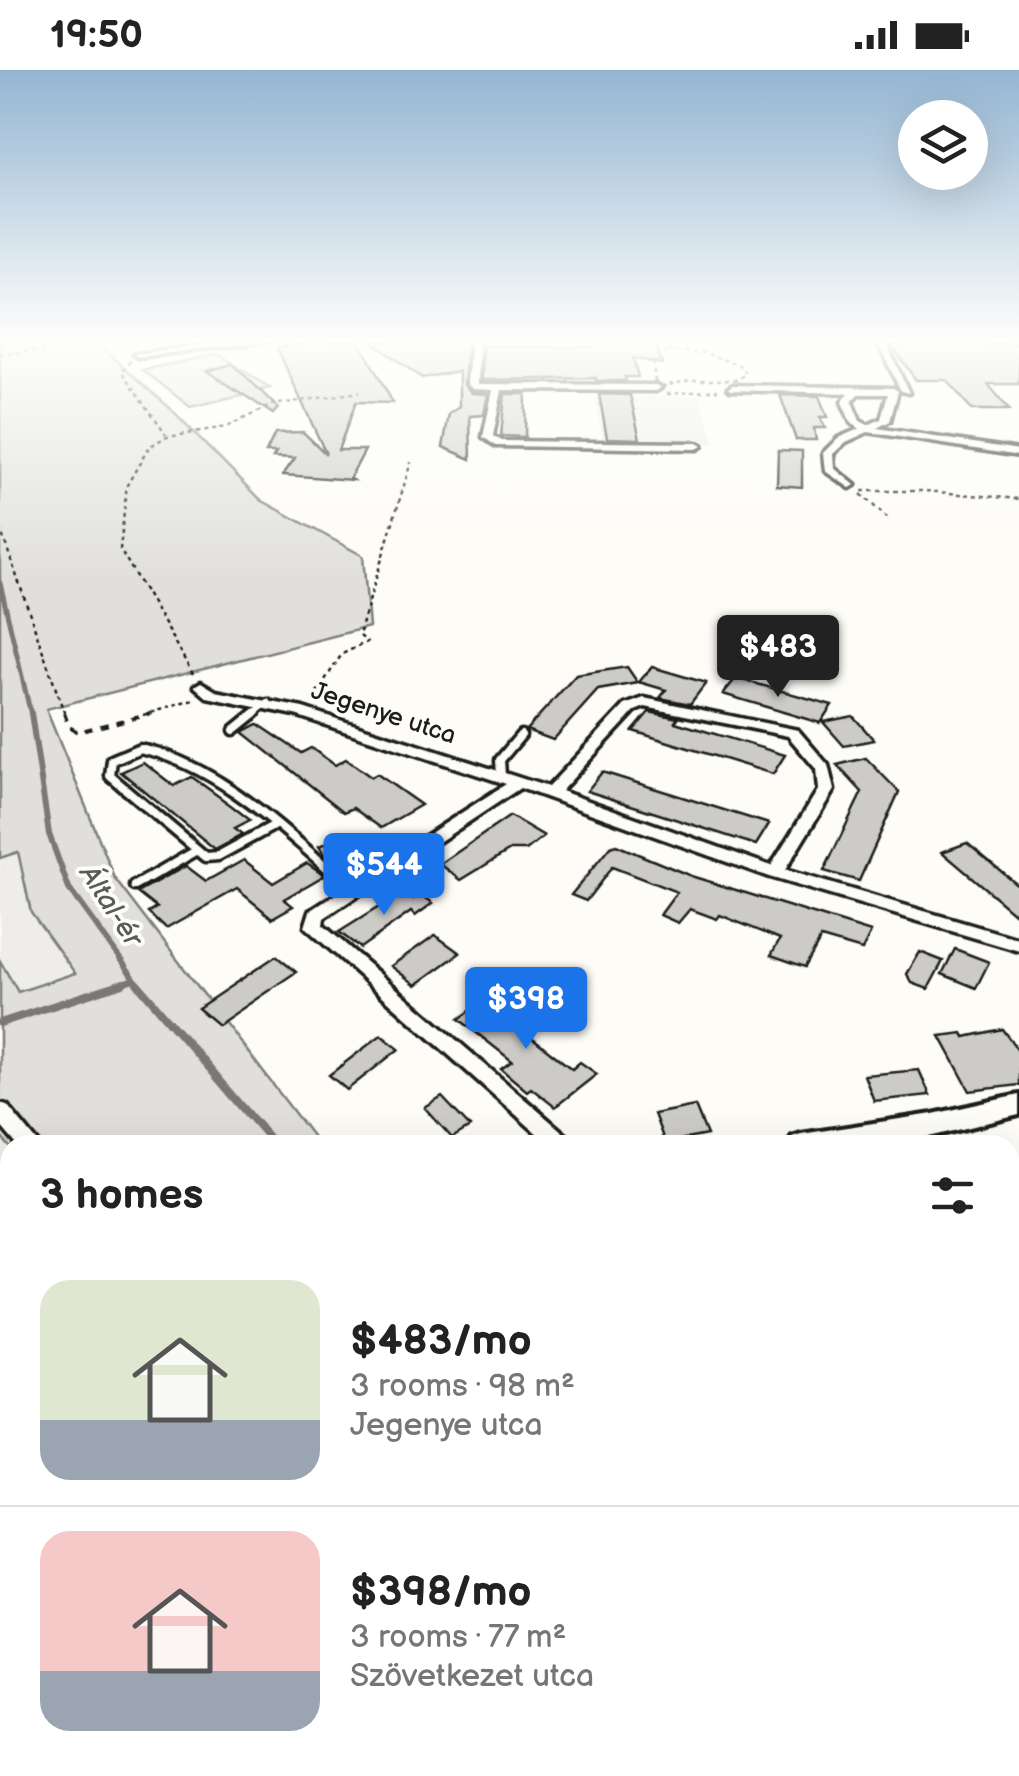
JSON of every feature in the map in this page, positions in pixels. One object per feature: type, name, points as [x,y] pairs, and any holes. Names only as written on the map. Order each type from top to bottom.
[{"type":"street","points":[[491,421],[488,438],[500,444],[698,446]]},
{"type":"street","points":[[857,421],[870,430],[1019,453]]},
{"type":"street","points":[[850,484],[828,469],[828,454],[842,440],[870,430],[882,421]]},
{"type":"street","name":"Jegenye utca","points":[[206,690],[309,714],[552,793],[774,872],[1019,945]]},
{"type":"street","points":[[552,793],[630,708],[644,702],[793,733],[823,768],[826,790],[774,872]]},
{"type":"street","points":[[510,779],[316,916],[314,926],[553,1135]]},
{"type":"street","points":[[866,1135],[933,1125],[1019,1105]]},
{"type":"street","points":[[0,1111],[21,1135]]},
{"type":"lane","points":[[234,730],[268,702]]},
{"type":"lane","points":[[510,779],[500,760],[521,735]]},
{"type":"lane","points":[[273,826],[218,856],[206,857],[110,776],[112,760],[123,752],[143,748],[204,771],[273,826],[352,890]]},
{"type":"lane","points":[[135,886],[196,851]]},
{"type":"path","points":[[156,421],[167,436]]},
{"type":"path","points":[[0,528],[68,727],[78,732],[92,731],[206,690],[120,549],[126,485],[150,447],[167,436],[238,421]]},
{"type":"path","points":[[309,714],[310,703],[332,668],[348,650],[366,642],[359,635],[411,462]]},
{"type":"path","points":[[886,518],[857,490],[925,490],[1019,499]]},
{"type":"shaded area","points":[[0,421],[182,421],[261,500],[363,556],[369,627],[46,709],[115,878],[311,1135],[0,1135],[0,961],[18,992],[75,973],[31,912],[18,852],[0,858]]},
{"type":"shaded area","points":[[599,421],[708,421],[715,444],[603,444]]},
{"type":"shaded area","points":[[18,852],[31,912],[76,973],[17,992],[0,961],[0,858]]},
{"type":"building","points":[[311,421],[349,421],[338,450],[365,450],[350,478],[353,480],[283,475],[295,458],[273,457],[276,452],[266,452],[275,433],[303,432],[326,454]]},
{"type":"building","points":[[448,421],[470,421],[471,459],[443,447]]},
{"type":"building","points":[[502,421],[525,421],[525,437],[501,436]]},
{"type":"building","points":[[604,421],[636,421],[640,439],[607,438]]},
{"type":"building","points":[[789,421],[822,421],[825,428],[814,428],[816,440],[796,440]]},
{"type":"building","points":[[778,450],[802,451],[802,487],[777,485]]},
{"type":"building","points":[[627,667],[638,683],[598,690],[553,740],[526,730],[576,675]]},
{"type":"building","points":[[652,667],[706,683],[690,704],[660,698],[666,690],[639,682]]},
{"type":"building","points":[[736,678],[832,705],[820,723],[723,694]]},
{"type":"building","points":[[649,712],[678,718],[675,722],[785,755],[773,774],[633,731]]},
{"type":"building","points":[[853,716],[874,740],[844,746],[823,722]]},
{"type":"building","points":[[258,724],[301,753],[311,748],[335,765],[346,759],[371,777],[377,774],[421,805],[381,828],[353,808],[344,812],[243,732]]},
{"type":"building","points":[[866,758],[899,792],[859,881],[824,871],[862,792],[837,765]]},
{"type":"building","points":[[143,762],[174,786],[192,777],[250,820],[235,828],[243,834],[215,849],[121,772]]},
{"type":"building","points":[[602,772],[769,824],[756,845],[587,791]]},
{"type":"building","points":[[510,816],[544,836],[526,850],[510,850],[461,880],[440,864]]},
{"type":"building","points":[[335,839],[356,860],[339,868],[324,854],[319,846]]},
{"type":"building","points":[[967,843],[1019,886],[1019,903],[1014,913],[942,852]]},
{"type":"building","points":[[616,845],[691,876],[871,932],[862,950],[821,938],[805,967],[771,955],[780,939],[720,915],[717,919],[690,909],[678,923],[660,915],[677,892],[612,867],[586,901],[571,895],[610,847]]},
{"type":"building","points":[[244,860],[273,883],[307,863],[325,875],[284,899],[293,906],[272,918],[237,889],[166,929],[149,913],[157,908],[138,893],[186,866],[206,881]]},
{"type":"building","points":[[403,892],[413,899],[420,894],[433,903],[415,916],[411,912],[360,948],[339,932]]},
{"type":"building","points":[[435,935],[460,953],[416,985],[391,966]]},
{"type":"building","points":[[955,949],[989,962],[976,988],[942,974]]},
{"type":"building","points":[[920,952],[943,961],[928,989],[912,983],[907,974]]},
{"type":"building","points":[[276,956],[296,972],[218,1025],[198,1008]]},
{"type":"building","points":[[493,994],[538,1028],[529,1035],[572,1069],[580,1062],[597,1074],[555,1107],[531,1088],[527,1091],[501,1069],[512,1061],[459,1019]]},
{"type":"building","points":[[1002,1029],[1019,1052],[1019,1085],[970,1091],[940,1036],[963,1033],[965,1037]]},
{"type":"building","points":[[381,1035],[399,1049],[347,1090],[329,1075]]},
{"type":"building","points":[[919,1070],[930,1095],[874,1101],[864,1075]]},
{"type":"building","points":[[442,1097],[470,1127],[449,1135],[425,1108]]},
{"type":"building","points":[[695,1106],[707,1135],[662,1135],[654,1114]]},
{"type":"waterway","name":"Által-ér","points":[[0,583],[31,715]]},
{"type":"waterway","name":"Által-ér","points":[[31,713],[49,834],[69,889],[139,985]]},
{"type":"waterway","points":[[116,985],[134,979]]},
{"type":"waterway","points":[[0,1023],[123,983]]},
{"type":"waterway","name":"Által-ér","points":[[137,983],[266,1135]]}]
